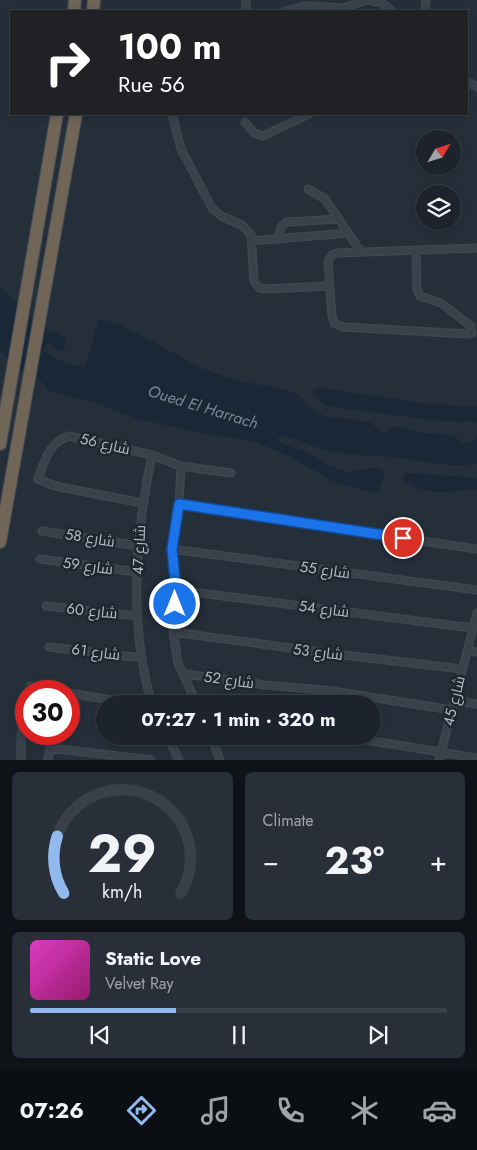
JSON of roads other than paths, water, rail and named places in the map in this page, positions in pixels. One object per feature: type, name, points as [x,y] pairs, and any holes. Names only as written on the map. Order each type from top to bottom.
[{"type":"highway","points":[[0,444],[57,115]]},
{"type":"highway","points":[[1,538],[76,115]]},
{"type":"street","points":[[289,10],[305,6],[344,8],[367,0],[382,3],[391,10]]},
{"type":"street","points":[[172,115],[181,149],[212,208],[221,216],[242,225],[248,231],[252,241],[254,281],[259,288],[330,286]]},
{"type":"street","points":[[245,122],[254,133],[263,136],[307,115]]},
{"type":"street","points":[[308,188],[325,199],[361,252]]},
{"type":"street","points":[[278,239],[281,227],[287,222],[339,219]]},
{"type":"street","points":[[252,241],[348,233]]},
{"type":"street","points":[[416,250],[418,294],[422,298],[441,303],[471,326],[473,331],[470,334],[339,326],[332,320],[328,261],[330,256],[334,254],[361,252],[416,250],[477,248]]},
{"type":"street","name":"شارع 56","points":[[142,503],[54,486],[38,479],[47,453],[62,438],[69,436],[152,455],[181,466],[231,473]]},
{"type":"street","name":"شارع 47","points":[[150,695],[142,658],[138,616],[137,572],[142,503],[152,455]]},
{"type":"street","points":[[181,466],[179,504],[172,549],[176,590],[174,632],[178,663],[194,695]]},
{"type":"street","points":[[179,504],[477,549]]},
{"type":"street","name":"شارع 58","points":[[42,531],[138,546]]},
{"type":"street","name":"شارع 55","points":[[172,549],[477,590]]},
{"type":"street","name":"شارع 59","points":[[40,560],[137,572]]},
{"type":"street","name":"شارع 54","points":[[176,590],[473,628]]},
{"type":"street","name":"شارع 60","points":[[46,606],[138,616]]},
{"type":"street","name":"شارع 45","points":[[440,757],[477,613]]},
{"type":"street","name":"شارع 53","points":[[174,632],[462,669]]},
{"type":"street","name":"شارع 61","points":[[49,646],[142,658]]},
{"type":"street","points":[[467,650],[477,652]]},
{"type":"street","name":"شارع 52","points":[[185,674],[266,685],[332,691],[452,710]]},
{"type":"street","points":[[80,694],[96,697]]},
{"type":"street","points":[[455,701],[477,704]]},
{"type":"street","points":[[381,744],[440,757],[477,758]]},
{"type":"street","points":[[21,745],[21,760]]},
{"type":"street","points":[[172,745],[179,760]]},
{"type":"street","points":[[214,745],[220,760]]},
{"type":"street","points":[[48,760],[50,748],[151,760]]},
{"type":"water","name":"Oued El Harrach","points":[[0,286],[47,330],[57,333],[64,338],[66,345],[61,351],[48,343],[42,350],[63,362],[82,367],[86,364],[99,319],[116,323],[197,366],[233,380],[284,389],[297,394],[311,408],[324,416],[370,422],[380,431],[385,432],[393,426],[424,433],[453,435],[464,444],[472,441],[477,435],[477,463],[449,465],[401,458],[344,453],[325,450],[287,437],[281,436],[277,439],[278,442],[308,453],[326,464],[346,472],[372,468],[382,469],[384,478],[378,490],[373,493],[333,481],[287,455],[253,441],[205,434],[138,419],[90,401],[47,391],[42,382],[17,369],[0,351]]},
{"type":"water","points":[[320,388],[430,404],[477,407],[477,423],[432,420],[326,406],[319,402],[313,393],[314,389]]},
{"type":"water","points":[[405,474],[477,478],[477,489],[438,492],[419,489],[403,479]]}]
